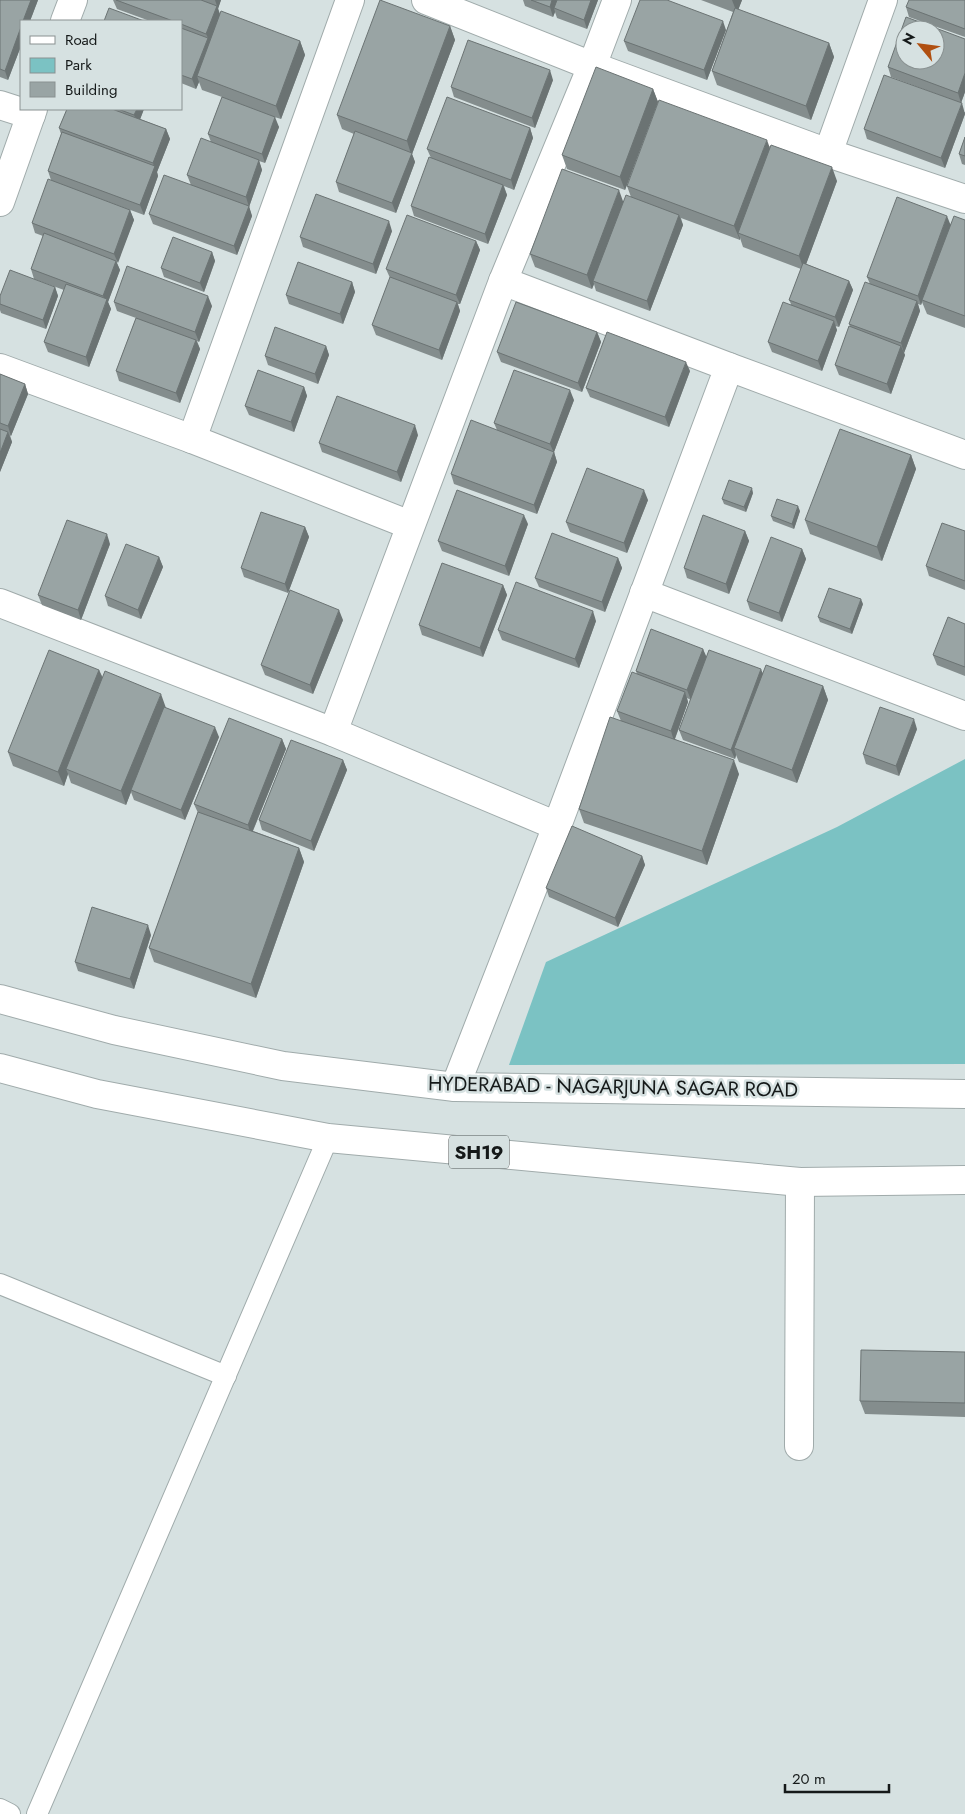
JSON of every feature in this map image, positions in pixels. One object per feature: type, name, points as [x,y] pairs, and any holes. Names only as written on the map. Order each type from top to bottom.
[{"type":"street","points":[[65,20],[73,0]]},
{"type":"street","points":[[192,439],[350,0]]},
{"type":"street","points":[[426,0],[592,66],[828,153],[965,199]]},
{"type":"street","points":[[334,732],[503,281],[618,0]]},
{"type":"street","points":[[828,153],[883,0]]},
{"type":"street","points":[[0,105],[20,109]]},
{"type":"street","points":[[0,202],[32,112]]},
{"type":"street","points":[[503,281],[729,367],[964,453]]},
{"type":"street","points":[[455,1087],[557,826],[729,367]]},
{"type":"street","points":[[0,368],[192,439],[410,525]]},
{"type":"street","points":[[644,593],[965,716]]},
{"type":"street","points":[[0,603],[334,732],[557,826]]},
{"type":"street","name":"HYDERABAD - NAGARJUNA SAGAR ROAD","points":[[0,999],[114,1030],[283,1066],[455,1087],[965,1094]]},
{"type":"street","name":"SH19","points":[[0,1068],[97,1094],[328,1138],[800,1182],[965,1180]]},
{"type":"street","points":[[799,1446],[800,1182]]},
{"type":"lane","points":[[37,1814],[328,1138]]},
{"type":"lane","points":[[0,1284],[226,1376]]},
{"type":"lane","points":[[0,1809],[10,1814]]},
{"type":"green space","points":[[965,759],[965,1064],[509,1065],[546,962],[837,827]]},
{"type":"building","points":[[0,0],[31,0],[23,20],[20,20],[20,30],[5,71],[0,69]]},
{"type":"building","points":[[116,0],[201,0],[217,6],[206,34],[182,24],[182,20],[170,20]]},
{"type":"building","points":[[380,0],[450,26],[407,141],[337,115]]},
{"type":"building","points":[[531,0],[552,0],[550,7]]},
{"type":"building","points":[[557,0],[591,0],[584,20],[554,8]]},
{"type":"building","points":[[640,0],[667,0],[723,21],[704,70],[624,41]]},
{"type":"building","points":[[909,0],[965,0],[965,29],[945,20],[906,7]]},
{"type":"building","points":[[109,8],[141,20],[104,20]]},
{"type":"building","points":[[735,8],[829,43],[806,106],[712,71]]},
{"type":"building","points":[[221,11],[300,41],[276,106],[197,76]]},
{"type":"building","points":[[182,28],[208,38],[192,79],[182,75]]},
{"type":"building","points":[[945,32],[965,39],[965,73],[958,93],[896,70],[945,70]]},
{"type":"building","points":[[468,40],[550,70],[532,118],[451,87]]},
{"type":"building","points":[[895,48],[895,70],[888,67]]},
{"type":"building","points":[[596,67],[653,89],[620,177],[562,155]]},
{"type":"building","points":[[884,75],[962,103],[941,158],[864,129]]},
{"type":"building","points":[[222,97],[275,117],[262,154],[208,134]]},
{"type":"building","points":[[447,97],[530,128],[511,180],[427,149]]},
{"type":"building","points":[[659,100],[767,140],[734,226],[627,186]]},
{"type":"building","points":[[67,110],[115,110],[166,129],[153,163],[59,128]]},
{"type":"building","points":[[121,110],[136,110],[134,115]]},
{"type":"building","points":[[355,131],[412,153],[392,203],[336,182]]},
{"type":"building","points":[[62,132],[155,166],[140,205],[48,171]]},
{"type":"building","points":[[965,137],[965,156],[959,154]]},
{"type":"building","points":[[201,138],[259,160],[246,197],[187,175]]},
{"type":"building","points":[[771,145],[832,167],[799,256],[738,233]]},
{"type":"building","points":[[429,157],[503,185],[485,234],[411,206]]},
{"type":"building","points":[[562,169],[619,190],[587,275],[530,254]]},
{"type":"building","points":[[164,175],[249,206],[234,246],[149,214]]},
{"type":"building","points":[[48,179],[130,210],[114,254],[32,223]]},
{"type":"building","points":[[316,194],[389,221],[373,264],[300,237]]},
{"type":"building","points":[[626,195],[679,215],[647,301],[593,281]]},
{"type":"building","points":[[897,197],[947,216],[918,296],[867,277]]},
{"type":"building","points":[[407,215],[476,241],[456,295],[386,269]]},
{"type":"building","points":[[954,216],[965,220],[965,316],[922,300]]},
{"type":"building","points":[[44,233],[116,261],[103,296],[31,269]]},
{"type":"building","points":[[173,237],[212,252],[200,283],[161,268]]},
{"type":"building","points":[[298,262],[352,282],[340,314],[286,295]]},
{"type":"building","points":[[803,263],[849,281],[835,317],[789,300]]},
{"type":"building","points":[[127,266],[208,296],[195,332],[114,302]]},
{"type":"building","points":[[10,270],[55,287],[43,320],[0,304],[0,296]]},
{"type":"building","points":[[390,277],[457,302],[439,350],[372,325]]},
{"type":"building","points":[[865,282],[917,301],[901,343],[849,324]]},
{"type":"building","points":[[66,284],[107,299],[86,357],[44,342]]},
{"type":"building","points":[[516,302],[597,332],[578,383],[497,352]]},
{"type":"building","points":[[783,302],[834,321],[818,361],[768,342]]},
{"type":"building","points":[[136,318],[196,340],[176,393],[116,371]]},
{"type":"building","points":[[849,326],[901,346],[887,384],[835,365]]},
{"type":"building","points":[[275,327],[326,346],[315,374],[265,356]]},
{"type":"building","points":[[607,332],[686,362],[665,417],[586,388]]},
{"type":"building","points":[[258,370],[304,387],[291,422],[245,406]]},
{"type":"building","points":[[514,370],[570,390],[550,444],[494,423]]},
{"type":"building","points":[[0,374],[25,384],[8,426],[0,423]]},
{"type":"building","points":[[337,396],[415,425],[397,472],[319,443]]},
{"type":"building","points":[[471,420],[554,452],[534,505],[451,474]]},
{"type":"building","points":[[0,429],[8,432],[0,453]]},
{"type":"building","points":[[840,429],[911,455],[877,547],[805,520]]},
{"type":"building","points":[[587,468],[644,490],[624,543],[566,522]]},
{"type":"building","points":[[729,480],[752,488],[744,507],[722,499]]},
{"type":"building","points":[[457,490],[524,515],[505,566],[438,541]]},
{"type":"building","points":[[777,499],[798,506],[792,524],[771,516]]},
{"type":"building","points":[[261,512],[305,527],[285,584],[241,568]]},
{"type":"building","points":[[703,515],[745,531],[726,584],[684,568]]},
{"type":"building","points":[[67,520],[107,534],[78,610],[38,595]]},
{"type":"building","points":[[942,523],[965,531],[965,581],[926,566]]},
{"type":"building","points":[[552,533],[618,558],[602,602],[535,578]]},
{"type":"building","points":[[771,537],[802,549],[779,613],[747,601]]},
{"type":"building","points":[[126,544],[159,557],[138,610],[105,596]]},
{"type":"building","points":[[442,563],[503,585],[480,648],[419,625]]},
{"type":"building","points":[[516,582],[593,611],[575,659],[498,630]]},
{"type":"building","points":[[829,588],[861,599],[850,629],[818,617]]},
{"type":"building","points":[[290,590],[339,610],[310,685],[261,665]]},
{"type":"building","points":[[948,617],[965,624],[965,667],[933,655]]},
{"type":"building","points":[[651,629],[703,649],[687,690],[636,671]]},
{"type":"building","points":[[49,650],[99,670],[58,772],[8,752]]},
{"type":"building","points":[[709,650],[761,669],[731,750],[679,730]]},
{"type":"building","points":[[766,665],[823,686],[792,770],[734,748]]},
{"type":"building","points":[[105,671],[161,694],[121,791],[66,769]]},
{"type":"building","points":[[632,672],[685,692],[671,731],[617,711]]},
{"type":"building","points":[[164,707],[215,727],[181,810],[131,790]]},
{"type":"building","points":[[880,707],[914,719],[896,766],[863,754]]},
{"type":"building","points":[[610,717],[734,760],[702,851],[579,809]]},
{"type":"building","points":[[229,718],[282,739],[248,825],[194,804]]},
{"type":"building","points":[[291,740],[343,760],[311,841],[259,820]]},
{"type":"building","points":[[198,812],[299,848],[251,984],[149,948]]},
{"type":"building","points":[[572,826],[642,856],[615,918],[546,888]]},
{"type":"building","points":[[92,907],[148,925],[130,979],[75,962]]},
{"type":"building","points":[[861,1350],[965,1352],[965,1403],[860,1401]]}]
